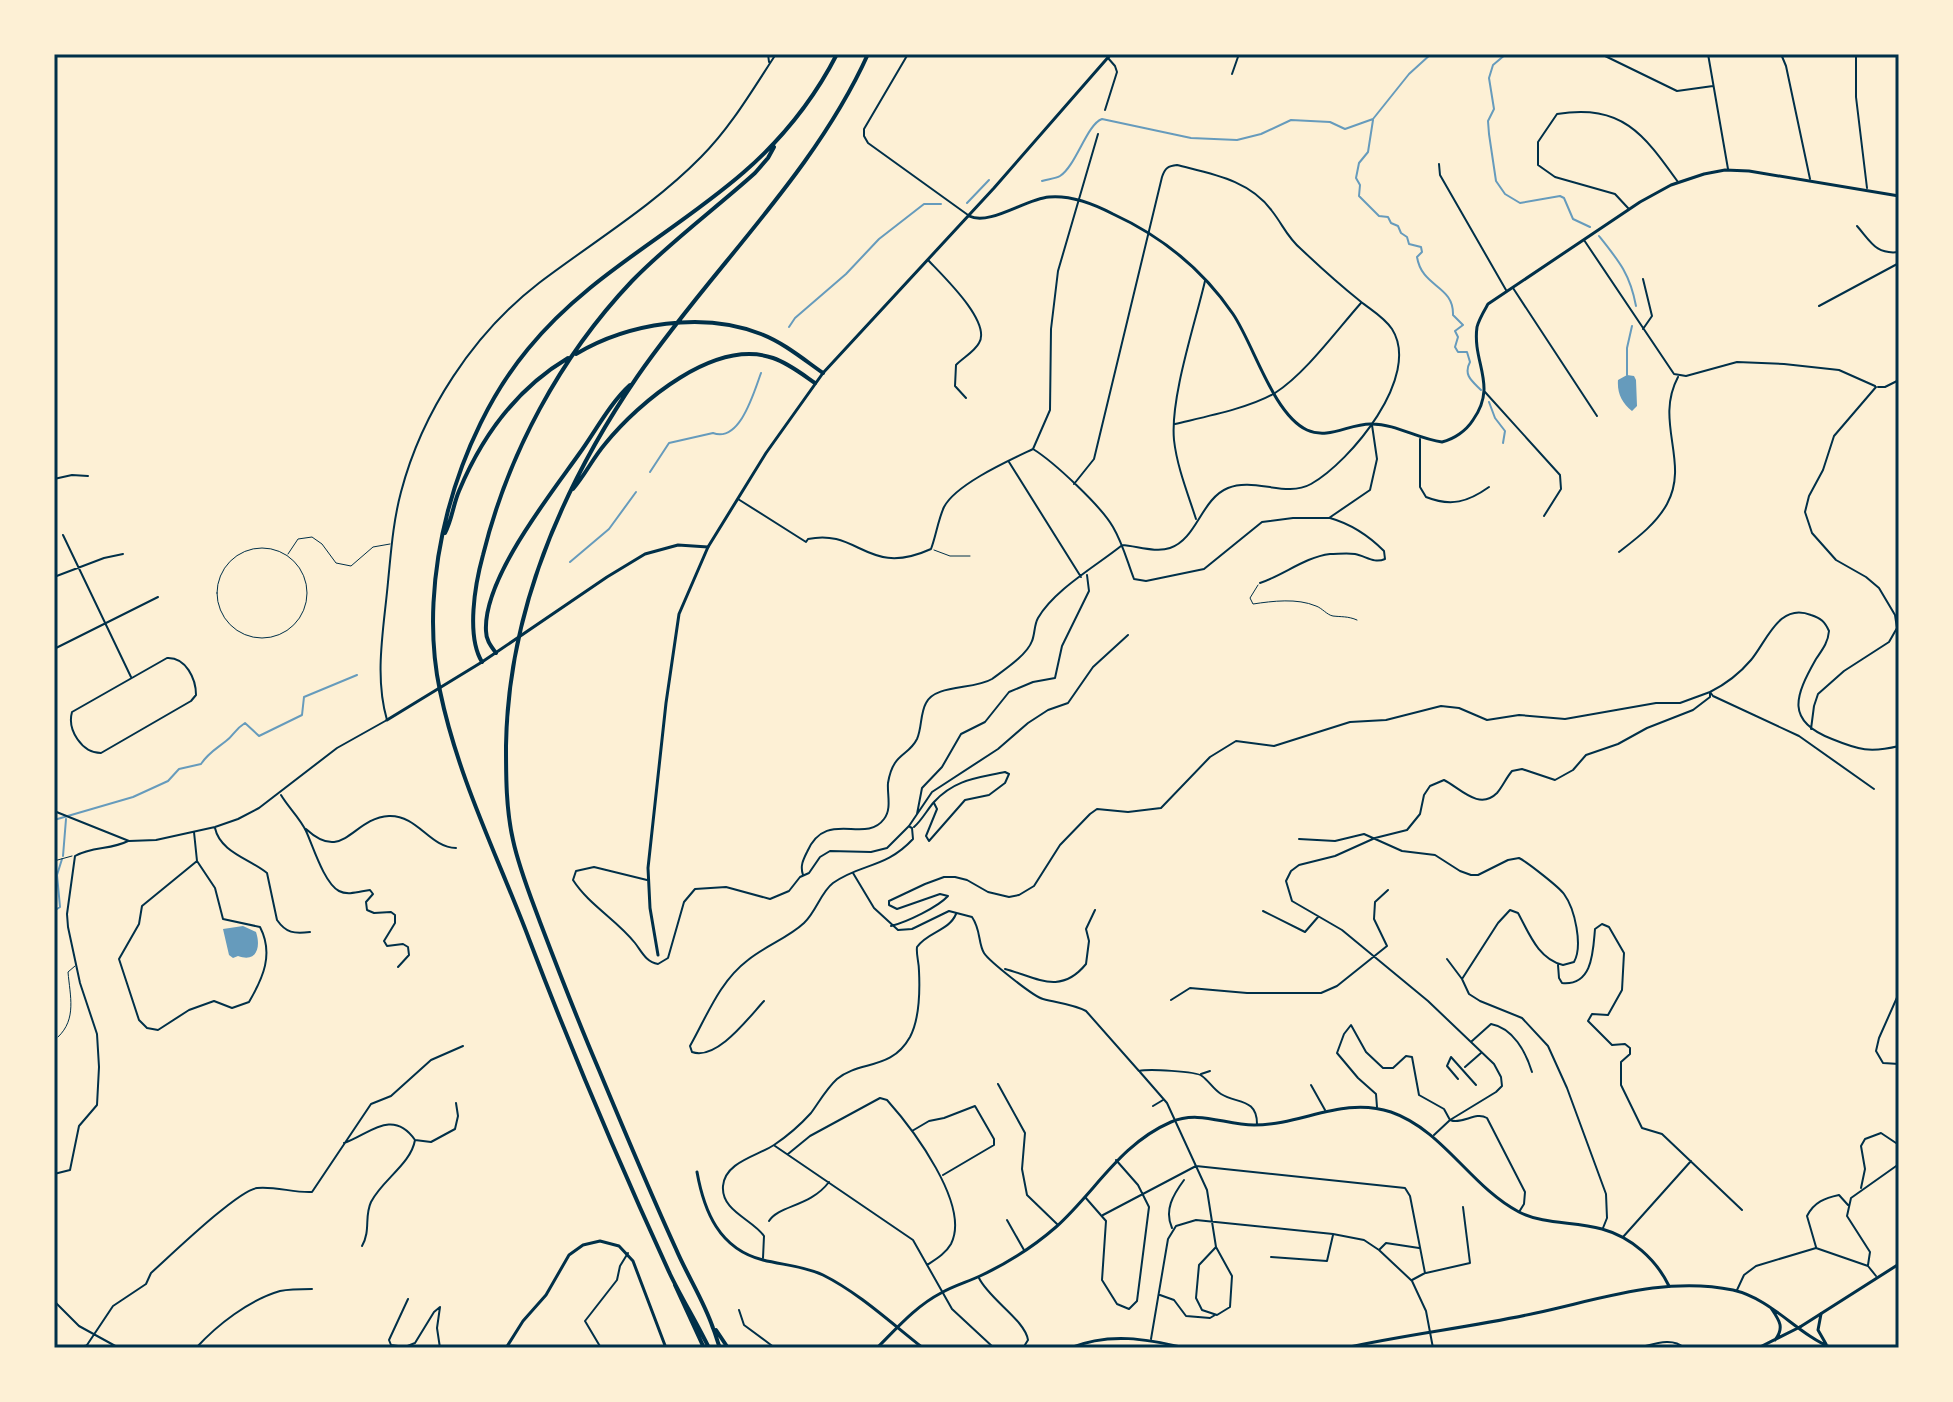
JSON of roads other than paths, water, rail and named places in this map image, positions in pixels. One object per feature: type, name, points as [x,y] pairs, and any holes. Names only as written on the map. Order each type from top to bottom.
[{"type":"highway","points":[[706,1348],[605,1126],[489,843],[448,724],[436,664],[434,615],[438,560],[457,480],[476,431],[526,350],[549,324],[596,282],[723,190],[776,141],[818,87],[837,54]]},
{"type":"highway","points":[[720,1348],[604,1082],[520,868],[510,825],[506,779],[510,685],[527,603],[546,543],[583,462],[635,380],[685,310],[786,186],[822,136],[842,107],[868,54]]},
{"type":"highway","points":[[482,662],[476,650],[474,615],[478,571],[484,548],[514,463],[557,380],[588,333],[632,281],[755,173],[768,158],[776,141]]},
{"type":"highway","points":[[443,536],[465,478],[494,425],[537,380],[583,349],[637,330],[706,323],[758,333],[786,347],[823,373]]},
{"type":"highway","points":[[569,494],[605,444],[640,407],[674,382],[711,363],[737,355],[764,355],[791,367],[815,383]]},
{"type":"highway","points":[[496,653],[486,636],[487,617],[518,541],[626,388],[635,380]]},
{"type":"highway","points":[[713,1327],[728,1348]]},
{"type":"main road","points":[[658,955],[648,880],[665,706],[679,614],[708,547],[823,373],[970,216],[1109,56]]},
{"type":"main road","points":[[970,216],[982,220],[1044,198],[1078,200],[1115,215],[1149,233],[1187,261],[1205,281],[1232,313],[1275,393],[1296,424],[1322,434],[1371,423],[1442,442],[1455,437],[1472,423],[1483,405],[1485,392],[1478,326],[1488,304],[1629,209],[1678,182],[1728,170],[1769,173],[1899,196]]},
{"type":"main road","points":[[387,720],[496,653],[645,554],[678,545],[708,547]]},
{"type":"main road","points":[[877,1348],[924,1303],[1025,1251],[1058,1224],[1116,1160],[1141,1138],[1175,1120],[1195,1116],[1257,1125],[1284,1122],[1347,1106],[1377,1108],[1407,1119],[1432,1137],[1519,1212],[1542,1220],[1602,1229],[1622,1238],[1654,1262],[1669,1286]]},
{"type":"main road","points":[[697,1172],[702,1201],[715,1227],[734,1246],[763,1260],[805,1268],[825,1276],[923,1348]]},
{"type":"main road","points":[[506,1348],[546,1295],[569,1255],[589,1243],[605,1241],[628,1253],[637,1269],[666,1348]]},
{"type":"main road","points":[[1758,1348],[1800,1327],[1899,1264]]},
{"type":"main road","points":[[1345,1348],[1536,1313],[1599,1297],[1669,1286],[1703,1286],[1736,1291],[1769,1305],[1830,1348]]},
{"type":"main road","points":[[1769,1305],[1781,1324],[1781,1333],[1774,1341]]},
{"type":"main road","points":[[1821,1314],[1818,1330],[1830,1348]]},
{"type":"main road","points":[[1070,1348],[1105,1338],[1134,1337],[1186,1348]]},
{"type":"main road","points":[[79,1347],[95,1348]]},
{"type":"street","points":[[768,54],[769,63]]},
{"type":"street","points":[[54,811],[129,841],[156,840],[215,827],[238,819],[281,793],[337,748],[387,720],[380,688],[397,507],[405,476],[435,408],[456,372],[484,336],[538,284],[635,213],[701,157],[722,135],[776,54]]},
{"type":"street","points":[[908,54],[869,121],[864,136],[868,143],[970,216]]},
{"type":"street","points":[[1232,74],[1239,54]]},
{"type":"street","points":[[1601,54],[1677,91],[1713,86]]},
{"type":"street","points":[[1708,54],[1728,170]]},
{"type":"street","points":[[1781,54],[1810,180]]},
{"type":"street","points":[[1856,54],[1856,97],[1867,190]]},
{"type":"street","points":[[1105,110],[1117,72],[1109,56]]},
{"type":"street","points":[[1629,209],[1616,195],[1555,177],[1538,165],[1538,142],[1557,114],[1586,110],[1616,118],[1650,144],[1678,182]]},
{"type":"street","points":[[737,499],[806,542],[808,539],[831,536],[875,557],[912,557],[931,549],[944,508],[952,496],[1033,449],[1050,410],[1051,329],[1058,271],[1098,134]]},
{"type":"street","points":[[1439,164],[1440,175],[1506,291]]},
{"type":"street","points":[[803,875],[801,868],[805,854],[819,834],[830,828],[870,828],[878,825],[887,815],[889,781],[896,758],[916,742],[926,703],[934,693],[984,684],[994,677],[1031,645],[1037,619],[1054,599],[1122,545],[1170,548],[1183,541],[1196,520],[1226,488],[1241,485],[1294,489],[1311,484],[1342,458],[1387,401],[1396,378],[1399,353],[1393,331],[1376,312],[1284,232],[1257,193],[1223,176],[1177,165],[1165,169],[1094,459],[1074,484]]},
{"type":"street","points":[[1857,226],[1878,250],[1884,253],[1899,252]]},
{"type":"street","points":[[1584,240],[1669,369],[1679,376],[1737,362],[1839,370],[1876,387],[1885,387],[1899,380]]},
{"type":"street","points":[[927,259],[961,294],[982,335],[979,345],[956,365],[955,386],[966,398]]},
{"type":"street","points":[[1819,306],[1899,263]]},
{"type":"street","points":[[1643,279],[1652,316],[1643,329]]},
{"type":"street","points":[[1196,520],[1174,443],[1174,424],[1205,281]]},
{"type":"street","points":[[1512,287],[1597,416]]},
{"type":"street","points":[[1174,424],[1229,410],[1275,393],[1362,302]]},
{"type":"street","points":[[1619,552],[1650,527],[1667,505],[1672,492],[1675,464],[1667,415],[1673,387],[1679,376]]},
{"type":"street","points":[[1811,730],[1818,694],[1844,671],[1889,642],[1897,628],[1895,615],[1879,588],[1836,560],[1812,533],[1805,512],[1834,436],[1876,387]]},
{"type":"street","points":[[1485,392],[1560,475],[1561,489],[1544,516]]},
{"type":"street","points":[[1329,518],[1370,490],[1377,459],[1371,423]]},
{"type":"street","points":[[1420,438],[1420,487],[1426,497],[1458,503],[1473,498],[1489,487]]},
{"type":"street","points":[[1033,449],[1074,484],[1112,524],[1134,579],[1146,581],[1204,569],[1262,522],[1293,518],[1329,518],[1347,524],[1384,551],[1385,559],[1377,562],[1348,553],[1323,555],[1260,583]]},
{"type":"street","points":[[1009,461],[1081,577]]},
{"type":"street","points":[[54,479],[72,475],[88,476]]},
{"type":"street","points":[[63,535],[132,678]]},
{"type":"street","points":[[54,577],[123,554]]},
{"type":"street","points":[[917,815],[922,788],[942,767],[961,734],[985,722],[1009,692],[1033,682],[1055,678],[1062,646],[1089,591],[1086,574]]},
{"type":"street","points":[[54,649],[158,597]]},
{"type":"street","points":[[891,926],[904,923],[948,896],[940,894],[897,909],[889,905],[889,901],[944,877],[967,880],[988,892],[1009,897],[1028,891],[1060,845],[1090,814],[1097,809],[1128,812],[1161,808],[1210,757],[1236,741],[1274,746],[1350,722],[1386,720],[1441,706],[1459,708],[1487,720],[1519,715],[1565,719],[1656,703],[1680,703],[1710,692],[1743,668],[1781,619],[1793,613],[1808,613],[1824,622],[1829,631],[1828,642],[1809,673],[1798,702],[1801,718],[1811,730],[1862,751],[1879,752],[1899,746]]},
{"type":"street","points":[[764,1001],[729,1039],[700,1054],[692,1052],[690,1046],[720,988],[747,960],[802,926],[830,885],[895,855],[913,839],[910,827],[932,792],[998,749],[1028,723],[1048,710],[1068,703],[1093,667],[1128,635]]},
{"type":"street","points":[[167,658],[176,658],[182,661],[192,678],[196,695],[185,705],[101,753],[94,753],[86,748],[71,727],[72,712],[132,678],[167,658]]},
{"type":"street","points":[[1710,692],[1799,736],[1874,789]]},
{"type":"street","points":[[1432,1137],[1450,1120],[1502,1086],[1501,1077],[1494,1064],[1428,1001],[1342,930],[1292,901],[1286,881],[1291,871],[1299,865],[1335,856],[1375,838],[1407,830],[1420,814],[1424,795],[1438,781],[1444,780],[1480,800],[1496,794],[1512,771],[1522,769],[1555,780],[1573,770],[1586,755],[1700,707],[1710,697],[1710,692]]},
{"type":"street","points":[[648,880],[589,867],[576,871],[573,880],[579,890],[623,929],[646,958],[658,964],[668,958],[684,902],[695,889],[726,887],[770,899],[789,891],[803,875],[809,873],[820,857],[830,851],[883,851],[910,827],[934,803],[947,791],[975,776],[988,777],[1005,772],[1009,776],[989,795],[965,800],[929,841],[926,836],[937,809],[934,803]]},
{"type":"street","points":[[281,793],[305,829],[334,887],[341,893],[370,890],[373,894],[366,902],[367,910],[374,913],[391,912],[396,918],[384,938],[389,947],[405,944],[409,949],[409,955],[398,967]]},
{"type":"street","points":[[305,829],[322,842],[333,843],[380,818],[398,817],[415,824],[438,844],[456,848]]},
{"type":"street","points":[[215,827],[225,847],[267,873],[280,925],[293,934],[310,932]]},
{"type":"street","points":[[194,831],[197,861],[215,888],[223,919],[260,927],[266,939],[267,964],[249,1002],[232,1008],[214,1001],[189,1010],[158,1030],[147,1028],[139,1020],[119,959],[139,924],[142,906],[197,861]]},
{"type":"street","points":[[1299,839],[1335,841],[1360,833],[1402,851],[1435,855],[1471,875],[1478,875],[1508,860],[1524,860],[1560,890],[1569,904],[1576,930],[1577,955],[1572,963],[1558,965]]},
{"type":"street","points":[[54,1174],[70,1170],[79,1126],[97,1105],[97,1034],[75,966],[67,914],[75,856],[91,848],[119,846],[129,841]]},
{"type":"street","points":[[853,873],[874,908],[898,930],[912,929],[949,911],[972,917],[980,933],[983,952],[1037,997],[1086,1011],[1164,1099],[1207,1190],[1216,1247],[1229,1267],[1233,1284],[1230,1307],[1210,1318],[1186,1316],[1174,1300],[1160,1295]]},
{"type":"street","points":[[1171,1000],[1190,988],[1247,993],[1321,993],[1337,986],[1388,944],[1373,913],[1375,902],[1388,890]]},
{"type":"street","points":[[1000,967],[1046,982],[1072,977],[1086,964],[1089,941],[1086,929],[1095,910]]},
{"type":"street","points":[[1462,979],[1498,923],[1510,910],[1518,913],[1540,950],[1558,965],[1562,983],[1573,983],[1584,975],[1592,958],[1595,929],[1602,924],[1607,925],[1624,953],[1622,993],[1608,1015],[1594,1014],[1588,1021],[1612,1045],[1629,1046],[1630,1054],[1620,1066],[1621,1085],[1642,1128],[1662,1134],[1742,1210]]},
{"type":"street","points":[[1263,911],[1305,932],[1318,916]]},
{"type":"street","points":[[763,1260],[764,1236],[730,1207],[723,1188],[727,1174],[732,1168],[774,1145],[805,1119],[844,1074],[882,1062],[906,1044],[912,1034],[918,1008],[920,973],[917,947],[922,939],[952,922],[956,913]]},
{"type":"street","points":[[1447,959],[1469,994],[1522,1018],[1553,1055],[1606,1194],[1607,1218],[1602,1229]]},
{"type":"street","points":[[1899,993],[1876,1051],[1883,1063],[1899,1064]]},
{"type":"street","points":[[1471,1041],[1491,1024],[1501,1026],[1520,1047],[1532,1072]]},
{"type":"street","points":[[1377,1108],[1376,1094],[1337,1053],[1351,1025],[1366,1052],[1383,1068],[1393,1068],[1406,1056],[1412,1057],[1419,1095],[1444,1109],[1450,1120],[1457,1122],[1479,1115],[1487,1118],[1525,1192],[1524,1204],[1519,1212]]},
{"type":"street","points":[[87,1346],[118,1301],[146,1284],[152,1272],[211,1221],[222,1207],[254,1188],[312,1192],[371,1104],[391,1096],[431,1060],[463,1046]]},
{"type":"street","points":[[1464,1068],[1482,1052]]},
{"type":"street","points":[[1458,1079],[1447,1066],[1451,1057],[1476,1085]]},
{"type":"street","points":[[1139,1071],[1149,1069],[1201,1074],[1210,1071]]},
{"type":"street","points":[[1201,1074],[1224,1096],[1251,1107],[1255,1111],[1257,1125]]},
{"type":"street","points":[[998,1084],[1025,1133],[1022,1169],[1027,1195],[1058,1224]]},
{"type":"street","points":[[1311,1085],[1325,1110]]},
{"type":"street","points":[[788,1154],[810,1136],[880,1098],[887,1100],[942,1176],[954,1217],[954,1233],[946,1251],[927,1265]]},
{"type":"street","points":[[1153,1106],[1164,1099]]},
{"type":"street","points":[[343,1143],[378,1125],[399,1127],[415,1140],[431,1142],[455,1129],[458,1116],[456,1103]]},
{"type":"street","points":[[911,1131],[929,1121],[975,1106],[994,1139],[991,1149],[942,1176]]},
{"type":"street","points":[[1860,1190],[1865,1169],[1861,1146],[1870,1135],[1881,1133],[1899,1145]]},
{"type":"street","points":[[362,1246],[368,1235],[371,1202],[387,1178],[408,1157],[415,1140]]},
{"type":"street","points":[[774,1145],[913,1240],[952,1309],[994,1348]]},
{"type":"street","points":[[1085,1196],[1103,1215],[1106,1237],[1102,1280],[1123,1309],[1134,1307],[1149,1207],[1144,1193],[1116,1160]]},
{"type":"street","points":[[1622,1238],[1691,1161]]},
{"type":"street","points":[[1868,1266],[1871,1255],[1847,1216],[1851,1198],[1899,1164]]},
{"type":"street","points":[[1103,1215],[1196,1166],[1395,1186],[1409,1190],[1425,1273]]},
{"type":"street","points":[[1173,1229],[1169,1221],[1171,1199],[1184,1180]]},
{"type":"street","points":[[769,1221],[774,1213],[813,1199],[829,1181]]},
{"type":"street","points":[[1816,1248],[1807,1216],[1812,1207],[1826,1198],[1839,1195],[1849,1206]]},
{"type":"street","points":[[1412,1281],[1425,1273],[1470,1263],[1463,1207]]},
{"type":"street","points":[[1007,1220],[1025,1251]]},
{"type":"street","points":[[1151,1340],[1168,1239],[1173,1229],[1196,1220],[1364,1240],[1412,1281],[1426,1311],[1433,1348]]},
{"type":"street","points":[[1271,1257],[1327,1261],[1333,1234]]},
{"type":"street","points":[[1379,1250],[1386,1243],[1420,1248]]},
{"type":"street","points":[[1216,1247],[1199,1265],[1196,1298],[1202,1310],[1216,1314]]},
{"type":"street","points":[[1736,1291],[1744,1275],[1756,1266],[1816,1248],[1868,1266],[1878,1278]]},
{"type":"street","points":[[601,1348],[585,1321],[617,1280],[620,1266],[628,1253]]},
{"type":"street","points":[[978,1277],[990,1296],[1025,1331],[1028,1340],[1023,1348]]},
{"type":"street","points":[[196,1348],[224,1323],[259,1300],[281,1291],[312,1289]]},
{"type":"street","points":[[408,1299],[389,1340],[391,1345],[405,1347],[415,1343],[440,1307],[437,1328],[440,1348]]},
{"type":"street","points":[[54,1301],[79,1326],[119,1348]]},
{"type":"street","points":[[739,1310],[744,1325],[775,1348]]},
{"type":"street","points":[[510,1340],[516,1348]]},
{"type":"street","points":[[1637,1348],[1669,1341],[1684,1348]]},
{"type":"lane","points":[[286,556],[298,539],[307,537],[317,540],[331,559],[343,565],[356,563],[381,543],[392,544]]},
{"type":"lane","points":[[252,549],[275,550],[286,556],[301,572],[306,585],[303,612],[285,632],[272,637],[249,637],[238,632],[226,622],[218,606],[216,593],[219,578],[227,565],[238,555],[252,549]]},
{"type":"lane","points":[[931,549],[950,556],[970,556]]},
{"type":"lane","points":[[1260,583],[1250,598],[1253,604],[1274,601],[1304,603],[1318,606],[1331,616],[1344,615],[1357,620]]},
{"type":"lane","points":[[54,861],[75,856]]},
{"type":"lane","points":[[58,1037],[67,1028],[72,1012],[68,972],[75,966]]},
{"type":"water","points":[[1627,375],[1634,376],[1636,380],[1637,406],[1632,411],[1618,389],[1618,380]]},
{"type":"water","points":[[243,926],[256,932],[258,948],[250,957],[233,958],[229,955],[223,929]]},
{"type":"waterway","points":[[1042,181],[1058,177],[1066,171],[1091,129],[1102,119],[1191,138],[1237,140],[1261,134],[1291,120],[1330,122],[1345,129],[1373,119],[1409,74],[1431,54]]},
{"type":"waterway","points":[[1506,54],[1493,65],[1489,78],[1494,109],[1488,121],[1496,181],[1505,194],[1520,203],[1560,196],[1564,198],[1573,219],[1590,227]]},
{"type":"waterway","points":[[1373,120],[1368,152],[1359,163],[1356,178],[1360,185],[1359,196],[1379,216],[1388,217],[1391,223],[1398,226],[1409,244],[1421,247],[1422,252],[1417,257],[1420,267],[1448,298],[1453,315],[1463,325],[1455,331],[1458,337],[1455,347],[1458,352],[1467,352],[1470,362],[1468,374],[1481,390]]},
{"type":"waterway","points":[[967,203],[989,180]]},
{"type":"waterway","points":[[789,327],[879,239],[924,204],[941,204]]},
{"type":"waterway","points":[[1599,236],[1623,268],[1636,306]]},
{"type":"waterway","points":[[1627,375],[1627,348],[1632,326]]},
{"type":"waterway","points":[[650,472],[669,443],[731,431],[750,403],[761,373]]},
{"type":"waterway","points":[[1489,402],[1495,418],[1505,431],[1503,443]]},
{"type":"waterway","points":[[570,562],[609,529],[636,492]]},
{"type":"waterway","points":[[54,820],[133,797],[168,781],[179,769],[201,764],[245,723],[259,736],[302,715],[304,697],[357,675]]},
{"type":"waterway","points":[[63,856],[66,819]]},
{"type":"waterway","points":[[54,911],[60,907],[57,875],[62,859]]}]
